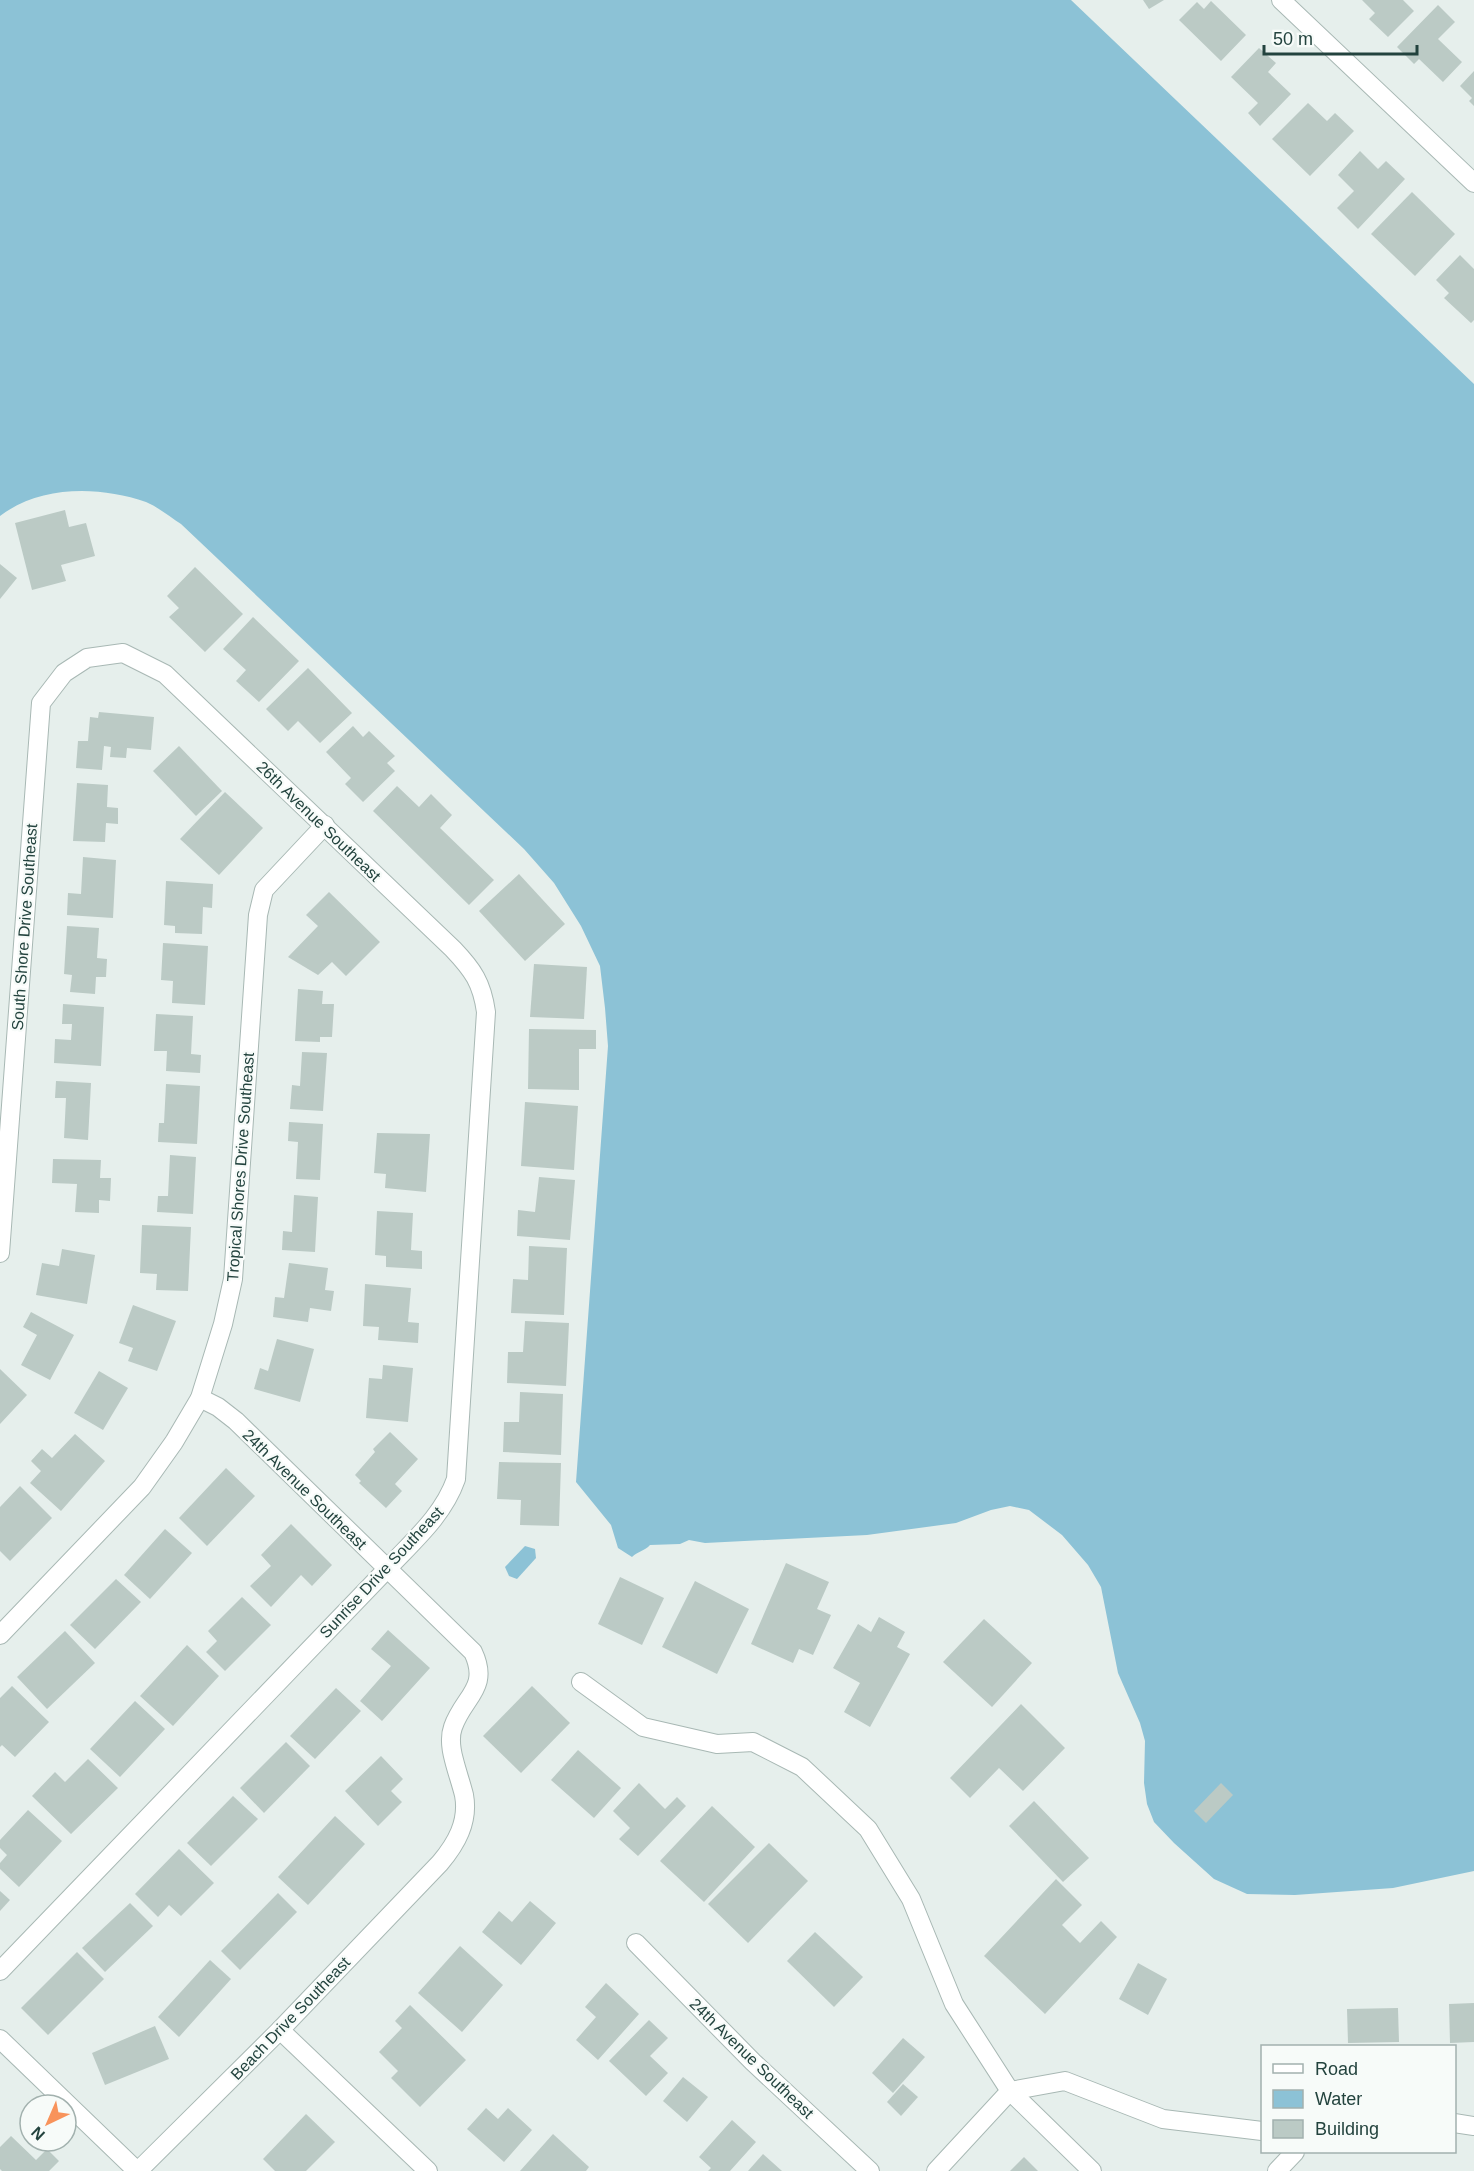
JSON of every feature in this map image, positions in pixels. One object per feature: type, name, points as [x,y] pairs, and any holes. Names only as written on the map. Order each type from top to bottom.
[{"type":"street","points":[[1281,0],[1474,183]]},
{"type":"street","name":"26th Avenue Southeast","points":[[123,653],[165,674],[466,962],[478,977],[484,994],[486,1012]]},
{"type":"street","name":"South Shore Drive Southeast","points":[[0,1253],[41,703],[64,673],[87,658],[123,653]]},
{"type":"street","name":"Tropical Shores Drive Southeast","points":[[0,1635],[142,1487],[174,1442],[200,1398],[223,1324],[233,1279],[258,915],[264,890],[325,825]]},
{"type":"street","name":"Sunrise Drive Southeast","points":[[0,1971],[387,1569],[441,1510],[450,1496],[456,1479],[486,1012]]},
{"type":"street","name":"24th Avenue Southeast","points":[[200,1398],[218,1407],[236,1421],[473,1652],[480,1678],[452,1729],[451,1746],[465,1799],[464,1820],[456,1844],[440,1863]]},
{"type":"street","points":[[581,1682],[643,1727],[717,1744],[753,1742],[802,1767],[868,1829],[911,1899],[954,2004],[1010,2091],[1092,2171]]},
{"type":"street","name":"Beach Drive Southeast","points":[[138,2171],[280,2030],[440,1863]]},
{"type":"street","name":"24th Avenue Southeast","points":[[636,1943],[753,2062],[870,2171]]},
{"type":"street","points":[[280,2030],[428,2171]]},
{"type":"street","points":[[0,2038],[138,2171]]},
{"type":"street","points":[[936,2171],[1010,2091],[1065,2080],[1163,2119],[1261,2131]]},
{"type":"street","points":[[1456,2123],[1474,2126]]},
{"type":"street","points":[[1276,2171],[1293,2153]]},
{"type":"water","points":[[0,0],[1071,0],[1474,384],[1474,1871],[1393,1888],[1295,1895],[1247,1894],[1214,1879],[1154,1822],[1147,1804],[1144,1783],[1145,1741],[1140,1723],[1118,1673],[1101,1587],[1088,1565],[1062,1535],[1029,1510],[1010,1506],[991,1510],[956,1523],[867,1535],[705,1543],[689,1540],[680,1544],[650,1545],[632,1557],[618,1548],[611,1525],[576,1482],[608,1046],[600,966],[581,926],[554,883],[524,849],[181,524],[146,502],[90,491],[71,491],[34,498],[0,516]]},
{"type":"water","points":[[525,1546],[535,1549],[536,1558],[517,1579],[509,1576],[505,1567]]},
{"type":"building","points":[[1143,0],[1164,0],[1149,9]]},
{"type":"building","points":[[1362,0],[1403,0],[1414,11],[1388,37],[1369,19],[1375,13]]},
{"type":"building","points":[[1211,1],[1246,35],[1221,61],[1179,20],[1197,2],[1204,9]]},
{"type":"building","points":[[1438,5],[1455,22],[1438,39],[1462,62],[1443,82],[1419,59],[1414,64],[1397,47]]},
{"type":"building","points":[[1259,48],[1276,63],[1268,72],[1291,94],[1260,126],[1248,113],[1258,103],[1231,77]]},
{"type":"building","points":[[1474,71],[1474,106],[1469,101],[1472,98],[1460,86]]},
{"type":"building","points":[[1308,103],[1327,121],[1335,113],[1354,131],[1310,176],[1272,139]]},
{"type":"building","points":[[1360,151],[1378,169],[1386,161],[1405,179],[1358,229],[1337,208],[1354,191],[1338,175]]},
{"type":"building","points":[[1412,192],[1455,234],[1415,276],[1371,234]]},
{"type":"building","points":[[1460,255],[1474,269],[1474,320],[1471,323],[1444,298],[1449,293],[1436,280]]},
{"type":"building","points":[[65,510],[69,527],[86,523],[95,556],[61,565],[66,581],[32,590],[15,523]]},
{"type":"building","points":[[0,564],[17,578],[0,599]]},
{"type":"building","points":[[195,567],[243,614],[205,652],[169,617],[179,608],[167,596]]},
{"type":"building","points":[[253,617],[299,661],[259,702],[236,681],[246,670],[223,649]]},
{"type":"building","points":[[308,668],[352,713],[320,743],[298,721],[288,731],[266,709]]},
{"type":"building","points":[[99,712],[154,717],[151,750],[127,748],[126,758],[110,757],[111,747],[104,746],[102,770],[76,768],[78,741],[88,741],[90,717],[98,718]]},
{"type":"building","points":[[353,726],[363,737],[369,731],[395,756],[387,763],[395,771],[363,802],[345,784],[351,778],[326,752]]},
{"type":"building","points":[[179,746],[222,791],[196,816],[153,771]]},
{"type":"building","points":[[77,783],[108,785],[107,807],[118,808],[118,824],[106,823],[105,842],[73,841]]},
{"type":"building","points":[[397,786],[419,807],[431,794],[452,815],[440,828],[494,880],[469,905],[373,811]]},
{"type":"building","points":[[225,792],[263,828],[219,875],[180,839]]},
{"type":"building","points":[[83,857],[116,860],[113,918],[67,915],[68,893],[81,894]]},
{"type":"building","points":[[519,874],[565,924],[525,961],[479,911]]},
{"type":"building","points":[[166,881],[213,884],[212,908],[203,907],[202,934],[175,933],[175,926],[164,925]]},
{"type":"building","points":[[329,892],[380,942],[346,976],[332,962],[318,975],[288,957],[318,926],[306,915]]},
{"type":"building","points":[[67,926],[99,928],[97,958],[107,959],[106,977],[96,977],[95,994],[70,992],[72,975],[64,974]]},
{"type":"building","points":[[163,943],[208,946],[205,1005],[172,1003],[173,981],[161,980]]},
{"type":"building","points":[[534,964],[587,967],[584,1019],[530,1017]]},
{"type":"building","points":[[298,989],[323,991],[322,1004],[334,1004],[332,1037],[320,1037],[320,1042],[295,1041]]},
{"type":"building","points":[[63,1004],[104,1007],[101,1066],[54,1063],[55,1039],[71,1040],[72,1024],[62,1024]]},
{"type":"building","points":[[156,1014],[193,1016],[191,1054],[201,1055],[200,1073],[166,1071],[167,1051],[154,1051]]},
{"type":"building","points":[[529,1029],[596,1030],[596,1049],[579,1049],[579,1090],[528,1089]]},
{"type":"building","points":[[302,1052],[327,1053],[323,1111],[290,1109],[292,1085],[300,1086]]},
{"type":"building","points":[[56,1081],[91,1083],[88,1140],[64,1138],[66,1098],[55,1098]]},
{"type":"building","points":[[166,1084],[200,1086],[197,1144],[158,1142],[159,1123],[164,1123]]},
{"type":"building","points":[[525,1102],[578,1106],[574,1170],[521,1166]]},
{"type":"building","points":[[289,1122],[323,1124],[320,1180],[296,1179],[298,1142],[288,1141]]},
{"type":"building","points":[[377,1133],[430,1134],[426,1192],[385,1188],[386,1174],[374,1173]]},
{"type":"building","points":[[170,1155],[196,1157],[193,1214],[157,1212],[158,1196],[168,1196]]},
{"type":"building","points":[[53,1159],[101,1160],[100,1178],[111,1178],[110,1201],[99,1200],[99,1213],[75,1212],[77,1184],[52,1183]]},
{"type":"building","points":[[539,1177],[575,1180],[570,1240],[517,1236],[518,1210],[535,1212]]},
{"type":"building","points":[[294,1195],[318,1197],[315,1252],[282,1250],[283,1231],[292,1232]]},
{"type":"building","points":[[377,1211],[413,1213],[411,1250],[422,1251],[422,1269],[386,1267],[386,1256],[375,1255]]},
{"type":"building","points":[[142,1225],[191,1227],[188,1291],[156,1290],[157,1274],[140,1273]]},
{"type":"building","points":[[529,1246],[567,1248],[564,1315],[511,1313],[513,1279],[528,1280]]},
{"type":"building","points":[[62,1249],[95,1255],[87,1304],[36,1295],[42,1263],[59,1266]]},
{"type":"building","points":[[289,1263],[328,1268],[325,1290],[334,1291],[331,1311],[310,1308],[308,1322],[273,1317],[275,1297],[284,1298]]},
{"type":"building","points":[[365,1284],[411,1288],[408,1322],[419,1323],[418,1343],[378,1340],[379,1327],[363,1326]]},
{"type":"building","points":[[133,1305],[176,1321],[157,1371],[128,1361],[133,1348],[119,1343]]},
{"type":"building","points":[[31,1312],[74,1335],[50,1380],[21,1365],[37,1335],[23,1327]]},
{"type":"building","points":[[525,1321],[569,1323],[566,1386],[507,1383],[508,1352],[523,1352]]},
{"type":"building","points":[[277,1339],[314,1349],[300,1402],[254,1389],[260,1368],[268,1371]]},
{"type":"building","points":[[383,1365],[413,1368],[408,1422],[366,1418],[369,1378],[382,1379]]},
{"type":"building","points":[[0,1369],[27,1395],[0,1424]]},
{"type":"building","points":[[99,1371],[128,1388],[103,1430],[74,1413]]},
{"type":"building","points":[[520,1392],[563,1394],[561,1455],[503,1452],[504,1422],[519,1422]]},
{"type":"building","points":[[390,1432],[418,1459],[395,1484],[402,1491],[386,1508],[359,1483],[361,1481],[355,1475],[375,1452],[373,1449]]},
{"type":"building","points":[[75,1434],[105,1461],[61,1511],[30,1483],[41,1471],[31,1461],[42,1449],[52,1458]]},
{"type":"building","points":[[499,1462],[561,1463],[559,1526],[520,1525],[521,1500],[497,1499]]},
{"type":"building","points":[[226,1468],[255,1496],[207,1546],[179,1518]]},
{"type":"building","points":[[20,1486],[52,1518],[10,1561],[0,1551],[0,1507]]},
{"type":"building","points":[[291,1524],[332,1565],[312,1586],[301,1575],[271,1607],[250,1586],[271,1566],[261,1555]]},
{"type":"building","points":[[165,1529],[192,1553],[150,1599],[124,1575]]},
{"type":"building","points":[[786,1563],[829,1582],[817,1609],[831,1615],[813,1655],[799,1649],[793,1663],[751,1644]]},
{"type":"building","points":[[620,1577],[664,1598],[642,1645],[598,1624]]},
{"type":"building","points":[[116,1579],[141,1602],[95,1649],[70,1625]]},
{"type":"building","points":[[695,1581],[749,1609],[717,1674],[662,1647]]},
{"type":"building","points":[[242,1597],[271,1625],[225,1671],[206,1652],[217,1641],[208,1631]]},
{"type":"building","points":[[879,1617],[905,1632],[897,1647],[910,1654],[870,1727],[844,1712],[860,1683],[833,1668],[858,1624],[871,1632]]},
{"type":"building","points":[[984,1619],[1032,1663],[992,1707],[943,1662]]},
{"type":"building","points":[[388,1630],[430,1668],[382,1721],[360,1701],[391,1666],[371,1649]]},
{"type":"building","points":[[65,1631],[95,1663],[47,1709],[17,1677]]},
{"type":"building","points":[[187,1645],[219,1676],[173,1726],[140,1696]]},
{"type":"building","points":[[12,1686],[49,1722],[15,1757],[2,1745],[0,1747],[0,1698]]},
{"type":"building","points":[[532,1686],[570,1723],[521,1773],[483,1736]]},
{"type":"building","points":[[336,1688],[361,1711],[315,1759],[290,1736]]},
{"type":"building","points":[[135,1701],[165,1729],[120,1777],[90,1749]]},
{"type":"building","points":[[1021,1704],[1065,1748],[1023,1791],[999,1768],[970,1798],[950,1778]]},
{"type":"building","points":[[286,1742],[310,1766],[264,1813],[240,1788]]},
{"type":"building","points":[[578,1750],[621,1788],[594,1818],[551,1780]]},
{"type":"building","points":[[381,1756],[403,1779],[391,1791],[402,1802],[378,1826],[345,1791]]},
{"type":"building","points":[[88,1759],[118,1788],[71,1834],[32,1796],[55,1772],[65,1782]]},
{"type":"building","points":[[639,1783],[665,1809],[677,1797],[686,1806],[638,1856],[619,1839],[630,1828],[613,1811]]},
{"type":"building","points":[[1221,1783],[1233,1795],[1206,1823],[1194,1811]]},
{"type":"building","points":[[233,1796],[258,1819],[211,1866],[187,1843]]},
{"type":"building","points":[[1034,1801],[1089,1858],[1063,1882],[1009,1826]]},
{"type":"building","points":[[712,1806],[755,1847],[704,1902],[660,1861]]},
{"type":"building","points":[[28,1810],[62,1841],[19,1887],[0,1869],[0,1863],[7,1855],[0,1848],[0,1840]]},
{"type":"building","points":[[335,1816],[365,1844],[308,1905],[278,1877]]},
{"type":"building","points":[[769,1843],[808,1881],[748,1943],[708,1904]]},
{"type":"building","points":[[179,1849],[214,1883],[181,1916],[169,1905],[158,1917],[135,1894]]},
{"type":"building","points":[[1056,1879],[1082,1905],[1062,1925],[1080,1943],[1101,1921],[1117,1937],[1045,2014],[984,1956]]},
{"type":"building","points":[[0,1891],[10,1900],[0,1911]]},
{"type":"building","points":[[278,1893],[297,1912],[240,1970],[221,1951]]},
{"type":"building","points":[[530,1901],[556,1923],[521,1965],[482,1932],[499,1911],[512,1922]]},
{"type":"building","points":[[130,1903],[153,1926],[105,1972],[82,1948]]},
{"type":"building","points":[[815,1932],[863,1977],[834,2007],[787,1961]]},
{"type":"building","points":[[460,1946],[503,1985],[462,2032],[418,1993]]},
{"type":"building","points":[[77,1952],[104,1979],[48,2035],[21,2008]]},
{"type":"building","points":[[210,1960],[231,1979],[179,2037],[158,2017]]},
{"type":"building","points":[[1138,1963],[1167,1979],[1148,2015],[1119,1999]]},
{"type":"building","points":[[606,1983],[639,2014],[598,2060],[576,2040],[596,2017],[585,2007]]},
{"type":"building","points":[[1474,2003],[1474,2042],[1450,2043],[1449,2004]]},
{"type":"building","points":[[410,2005],[466,2060],[420,2107],[391,2078],[398,2071],[379,2052],[402,2028],[395,2021]]},
{"type":"building","points":[[1398,2008],[1399,2042],[1348,2043],[1347,2009]]},
{"type":"building","points":[[649,2020],[668,2038],[650,2056],[668,2073],[646,2096],[609,2061]]},
{"type":"building","points":[[155,2026],[169,2059],[105,2085],[92,2053]]},
{"type":"building","points":[[903,2038],[925,2057],[893,2093],[872,2073]]},
{"type":"building","points":[[683,2077],[708,2097],[687,2122],[663,2101]]},
{"type":"building","points":[[903,2084],[918,2097],[901,2116],[887,2102]]},
{"type":"building","points":[[486,2108],[498,2119],[508,2108],[532,2130],[504,2162],[467,2129]]},
{"type":"building","points":[[306,2114],[335,2142],[306,2171],[275,2171],[263,2159]]},
{"type":"building","points":[[732,2120],[756,2142],[730,2171],[708,2171],[711,2168],[699,2157]]},
{"type":"building","points":[[553,2134],[589,2167],[586,2171],[520,2171]]},
{"type":"building","points":[[11,2136],[18,2143],[18,2153],[29,2153],[36,2160],[43,2153],[51,2153],[59,2161],[49,2171],[2,2171],[0,2169],[0,2147]]},
{"type":"building","points":[[763,2154],[782,2171],[748,2171]]},
{"type":"building","points":[[1024,2157],[1038,2171],[1010,2171]]}]
